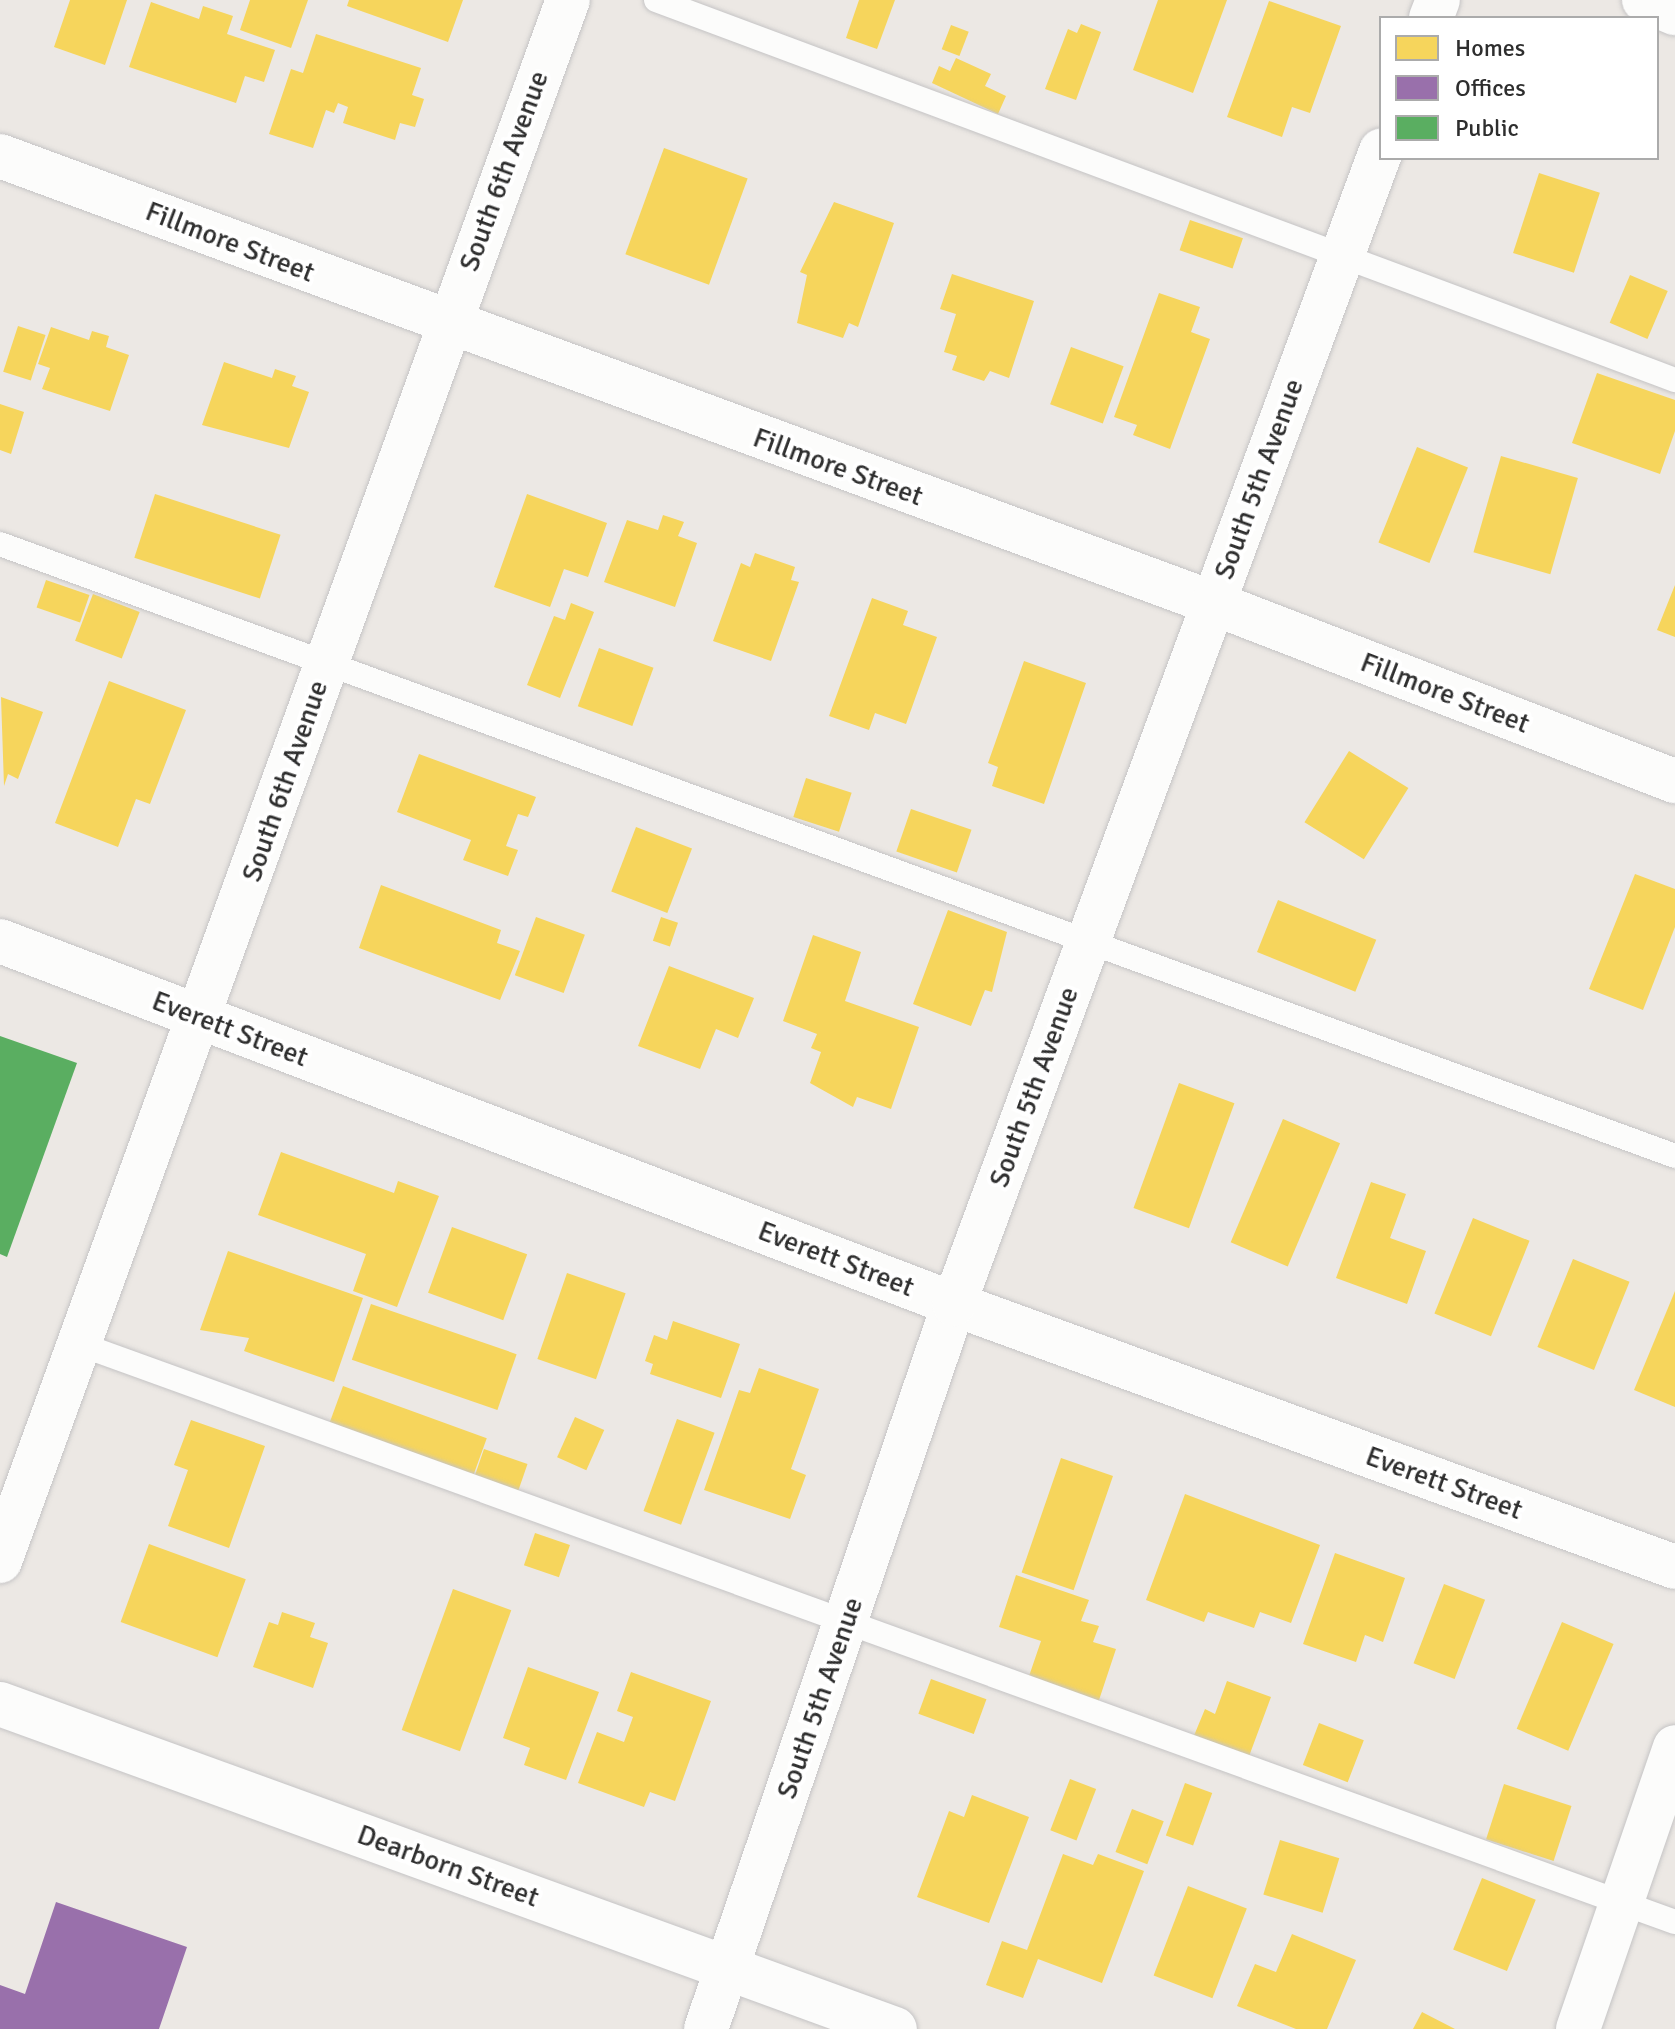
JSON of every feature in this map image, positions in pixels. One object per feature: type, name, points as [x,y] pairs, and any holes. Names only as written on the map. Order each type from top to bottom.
[{"type":"street","name":"South 6th Avenue","points":[[0,1561],[202,1018],[447,324],[568,0]]},
{"type":"street","points":[[1644,0],[1675,13]]},
{"type":"street","name":"Fillmore Street","points":[[0,156],[447,324],[1213,603],[1675,781]]},
{"type":"street","name":"South 5th Avenue","points":[[706,2029],[954,1304],[1379,156]]},
{"type":"street","name":"Everett Street","points":[[0,941],[954,1304],[1675,1567]]},
{"type":"street","name":"Dearborn Street","points":[[0,1704],[895,2029]]},
{"type":"street","points":[[1578,2029],[1675,1747]]},
{"type":"lane","points":[[656,0],[1675,380]]},
{"type":"lane","points":[[0,544],[325,667],[1675,1156]]},
{"type":"lane","points":[[79,1344],[845,1625],[1675,1922]]},
{"type":"building: Homes","points":[[70,0],[127,0],[105,65],[54,47]]},
{"type":"building: Homes","points":[[250,0],[308,0],[291,48],[240,30]]},
{"type":"building: Homes","points":[[349,0],[463,0],[448,42],[347,6]]},
{"type":"building: Homes","points":[[859,0],[895,0],[877,49],[846,38]]},
{"type":"building: Homes","points":[[1158,0],[1227,0],[1193,93],[1133,70]]},
{"type":"building: Homes","points":[[1269,1],[1341,26],[1310,113],[1292,107],[1282,137],[1227,117]]},
{"type":"building: Homes","points":[[151,2],[199,19],[203,6],[233,16],[227,34],[275,50],[264,82],[245,76],[236,103],[129,67]]},
{"type":"building: Homes","points":[[1081,24],[1101,32],[1076,100],[1045,89],[1068,29],[1077,33]]},
{"type":"building: Homes","points":[[951,25],[969,32],[959,56],[942,49]]},
{"type":"building: Homes","points":[[316,34],[421,68],[412,95],[424,99],[415,127],[400,123],[395,140],[343,123],[348,107],[338,103],[334,113],[326,110],[313,148],[269,134],[291,69],[303,73]]},
{"type":"building: Homes","points":[[956,58],[991,74],[985,86],[1006,96],[998,114],[932,83],[939,66],[950,71]]},
{"type":"building: Homes","points":[[664,148],[748,178],[709,285],[625,254]]},
{"type":"building: Homes","points":[[1539,173],[1600,193],[1574,273],[1513,253]]},
{"type":"building: Homes","points":[[834,202],[894,223],[858,327],[849,323],[843,338],[797,323],[807,275],[800,272]]},
{"type":"building: Homes","points":[[1190,220],[1243,238],[1233,268],[1180,250]]},
{"type":"building: Homes","points":[[952,274],[1034,301],[1009,378],[990,371],[984,381],[952,370],[957,356],[944,352],[956,314],[940,309]]},
{"type":"building: Homes","points":[[1630,275],[1668,291],[1647,339],[1610,323]]},
{"type":"building: Homes","points":[[1159,293],[1200,307],[1191,332],[1210,339],[1170,449],[1133,435],[1137,425],[1114,417]]},
{"type":"building: Homes","points":[[18,326],[46,335],[31,381],[3,372]]},
{"type":"building: Homes","points":[[51,327],[89,340],[92,331],[109,336],[106,347],[129,355],[110,411],[42,389],[50,368],[38,364]]},
{"type":"building: Homes","points":[[1071,347],[1124,366],[1103,423],[1050,404]]},
{"type":"building: Homes","points":[[224,362],[272,378],[275,369],[296,376],[292,386],[309,392],[289,448],[202,425]]},
{"type":"building: Homes","points":[[1597,373],[1675,400],[1675,431],[1660,474],[1572,443]]},
{"type":"building: Homes","points":[[0,404],[24,412],[11,454],[0,450]]},
{"type":"building: Homes","points":[[1417,447],[1468,468],[1429,563],[1378,542]]},
{"type":"building: Homes","points":[[1501,456],[1578,478],[1550,574],[1473,552]]},
{"type":"building: Homes","points":[[155,494],[281,535],[260,599],[134,558]]},
{"type":"building: Homes","points":[[527,494],[607,523],[588,577],[564,569],[550,607],[494,587]]},
{"type":"building: Homes","points":[[663,515],[684,522],[678,536],[697,543],[675,607],[604,582],[627,520],[658,530]]},
{"type":"building: Homes","points":[[755,553],[795,567],[791,580],[799,582],[771,661],[713,641],[741,563],[750,567]]},
{"type":"building: Homes","points":[[46,580],[89,595],[80,622],[37,607]]},
{"type":"building: Homes","points":[[1675,585],[1675,637],[1657,630]]},
{"type":"building: Homes","points":[[93,594],[140,612],[122,659],[75,641]]},
{"type":"building: Homes","points":[[872,598],[908,611],[903,625],[937,637],[906,724],[875,713],[869,730],[829,716]]},
{"type":"building: Homes","points":[[571,603],[594,612],[560,698],[527,685],[554,616],[565,620]]},
{"type":"building: Homes","points":[[599,648],[654,668],[632,726],[578,706]]},
{"type":"building: Homes","points":[[1024,661],[1086,683],[1044,804],[992,786],[998,767],[988,763]]},
{"type":"building: Homes","points":[[109,681],[186,710],[150,804],[136,799],[118,847],[55,823]]},
{"type":"building: Homes","points":[[1,697],[43,712],[18,779],[8,774],[4,786]]},
{"type":"building: Homes","points":[[1349,751],[1408,788],[1364,859],[1304,822]]},
{"type":"building: Homes","points":[[419,754],[536,797],[528,817],[518,814],[506,846],[518,850],[508,876],[463,860],[471,840],[397,812]]},
{"type":"building: Homes","points":[[806,778],[852,793],[839,832],[793,817]]},
{"type":"building: Homes","points":[[911,809],[972,830],[957,872],[896,852]]},
{"type":"building: Homes","points":[[636,827],[692,849],[667,913],[611,891]]},
{"type":"building: Homes","points":[[1635,874],[1675,889],[1675,927],[1643,1010],[1589,989]]},
{"type":"building: Homes","points":[[381,885],[501,930],[497,943],[520,951],[500,1000],[359,948]]},
{"type":"building: Homes","points":[[1278,900],[1376,940],[1355,992],[1257,952]]},
{"type":"building: Homes","points":[[948,910],[1007,932],[992,992],[985,990],[971,1026],[913,1004]]},
{"type":"building: Homes","points":[[536,917],[585,935],[564,993],[515,975]]},
{"type":"building: Homes","points":[[661,917],[678,923],[670,946],[653,941]]},
{"type":"building: Homes","points":[[813,935],[861,952],[845,1001],[919,1027],[891,1109],[857,1097],[853,1107],[810,1083],[821,1052],[811,1048],[817,1034],[783,1021]]},
{"type":"building: Homes","points":[[669,966],[754,998],[738,1038],[716,1029],[700,1069],[638,1046]]},
{"type":"building: Homes","points":[[1179,1083],[1234,1103],[1189,1228],[1134,1208]]},
{"type":"building: Homes","points":[[1283,1119],[1340,1143],[1288,1267],[1231,1242]]},
{"type":"building: Homes","points":[[281,1152],[394,1193],[398,1181],[439,1196],[397,1307],[353,1291],[366,1254],[258,1215]]},
{"type":"building: Homes","points":[[1371,1182],[1406,1194],[1390,1238],[1426,1251],[1407,1304],[1336,1278]]},
{"type":"building: Homes","points":[[1473,1218],[1530,1241],[1491,1336],[1434,1313]]},
{"type":"building: Homes","points":[[452,1227],[527,1254],[503,1320],[428,1293]]},
{"type":"building: Homes","points":[[228,1251],[363,1298],[334,1382],[244,1351],[249,1338],[200,1330]]},
{"type":"building: Homes","points":[[1573,1259],[1630,1282],[1594,1370],[1537,1347]]},
{"type":"building: Homes","points":[[567,1273],[626,1293],[596,1379],[537,1359]]},
{"type":"building: Homes","points":[[1675,1291],[1675,1407],[1634,1390]]},
{"type":"building: Homes","points":[[371,1304],[517,1354],[497,1410],[352,1360]]},
{"type":"building: Homes","points":[[673,1321],[740,1344],[721,1398],[650,1374],[653,1364],[645,1361],[654,1335],[667,1340]]},
{"type":"building: Homes","points":[[759,1368],[819,1389],[791,1469],[806,1475],[790,1519],[704,1490],[739,1390],[750,1393]]},
{"type":"building: Homes","points":[[343,1386],[487,1438],[473,1476],[329,1424]]},
{"type":"building: Homes","points":[[575,1417],[604,1430],[586,1470],[557,1457]]},
{"type":"building: Homes","points":[[677,1419],[715,1433],[681,1525],[643,1511]]},
{"type":"building: Homes","points":[[191,1420],[265,1446],[229,1548],[168,1526],[188,1470],[174,1465]]},
{"type":"building: Homes","points":[[484,1449],[527,1464],[517,1493],[474,1478]]},
{"type":"building: Homes","points":[[1061,1458],[1113,1476],[1074,1590],[1022,1572]]},
{"type":"building: Homes","points":[[1185,1494],[1320,1545],[1291,1623],[1260,1612],[1254,1628],[1208,1612],[1204,1622],[1146,1600]]},
{"type":"building: Homes","points":[[535,1533],[570,1545],[559,1577],[524,1565]]},
{"type":"building: Homes","points":[[149,1544],[246,1579],[217,1657],[121,1622]]},
{"type":"building: Homes","points":[[1335,1553],[1405,1578],[1383,1642],[1365,1635],[1356,1662],[1303,1644]]},
{"type":"building: Homes","points":[[1016,1575],[1089,1600],[1081,1621],[1099,1626],[1093,1642],[1116,1649],[1097,1706],[1027,1682],[1041,1641],[999,1627]]},
{"type":"building: Homes","points":[[1444,1584],[1485,1600],[1455,1679],[1414,1663]]},
{"type":"building: Homes","points":[[453,1589],[511,1610],[460,1751],[402,1730]]},
{"type":"building: Homes","points":[[282,1612],[315,1623],[310,1637],[328,1643],[313,1688],[253,1667],[269,1622],[278,1625]]},
{"type":"building: Homes","points":[[1562,1622],[1614,1644],[1568,1751],[1517,1729]]},
{"type":"building: Homes","points":[[528,1667],[599,1692],[566,1780],[524,1765],[530,1748],[503,1738]]},
{"type":"building: Homes","points":[[631,1672],[711,1701],[675,1801],[650,1792],[644,1807],[578,1783],[597,1732],[624,1742],[633,1717],[617,1711]]},
{"type":"building: Homes","points":[[931,1679],[986,1699],[974,1734],[918,1714]]},
{"type":"building: Homes","points":[[1227,1681],[1271,1697],[1248,1759],[1193,1738],[1205,1709],[1215,1714]]},
{"type":"building: Homes","points":[[1319,1723],[1364,1740],[1348,1782],[1303,1765]]},
{"type":"building: Homes","points":[[1070,1779],[1096,1789],[1076,1840],[1050,1830]]},
{"type":"building: Homes","points":[[1185,1783],[1212,1793],[1193,1846],[1166,1836]]},
{"type":"building: Homes","points":[[1504,1784],[1572,1806],[1554,1861],[1486,1839]]},
{"type":"building: Homes","points":[[972,1795],[1029,1817],[989,1923],[917,1897],[949,1811],[964,1817]]},
{"type":"building: Homes","points":[[1132,1809],[1164,1821],[1147,1864],[1116,1852]]},
{"type":"building: Homes","points":[[1280,1840],[1339,1858],[1323,1913],[1263,1895]]},
{"type":"building: Homes","points":[[1063,1854],[1093,1865],[1098,1854],[1144,1871],[1102,1983],[1038,1959],[1023,1998],[986,1985],[1002,1941],[1027,1950]]},
{"type":"building: Homes","points":[[1482,1878],[1536,1900],[1507,1971],[1453,1949]]},
{"type":"building: Homes","points":[[1188,1886],[1247,1909],[1212,1998],[1154,1976]]},
{"type":"building: Homes","points":[[1292,1934],[1356,1960],[1327,2029],[1296,2029],[1237,2006],[1255,1964],[1276,1972]]},
{"type":"building: Homes","points":[[1422,2012],[1455,2029],[1413,2029]]},
{"type":"building: Offices","points":[[56,1902],[187,1947],[159,2029],[0,2029],[0,1985],[25,1994]]},
{"type":"building: Public","points":[[0,1036],[77,1063],[7,1257],[0,1254]]}]
